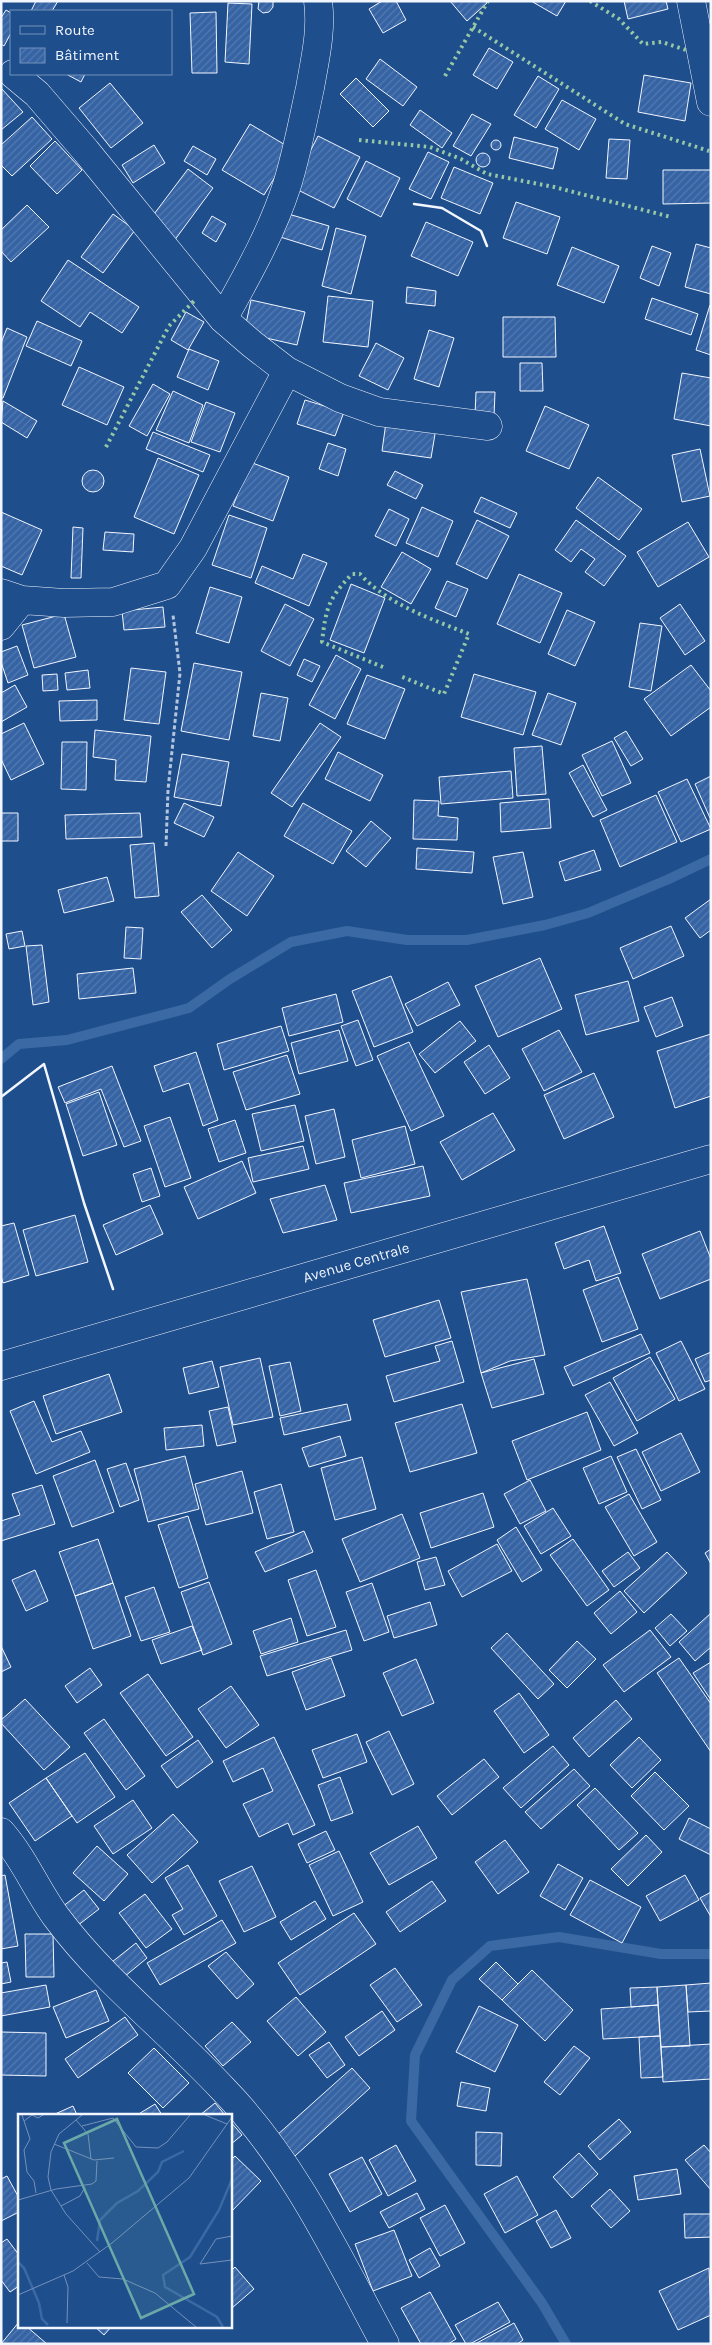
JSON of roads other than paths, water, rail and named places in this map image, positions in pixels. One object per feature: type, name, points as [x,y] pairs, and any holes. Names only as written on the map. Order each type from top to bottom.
[{"type":"street","points":[[223,319],[256,261],[287,185],[302,128],[321,22],[318,1]]},
{"type":"street","points":[[691,1],[711,102]]},
{"type":"street","points":[[14,75],[37,94],[86,151],[223,319],[287,371],[340,398],[380,412],[488,426]]},
{"type":"street","points":[[1,626],[12,596],[64,603],[113,602],[167,585],[193,548],[287,371]]},
{"type":"street","name":"Avenue Centrale","points":[[1,1366],[711,1159]]},
{"type":"street","points":[[1,1832],[33,1878],[56,1917],[108,1976],[224,2089],[266,2140],[306,2198],[385,2344]]},
{"type":"waterway","points":[[1,1059],[19,1044],[67,1040],[189,1008],[230,979],[291,942],[347,931],[407,940],[467,940],[545,925],[588,913],[711,859]]},
{"type":"waterway","points":[[566,2344],[542,2303],[411,2121],[415,2055],[452,1980],[490,1946],[559,1937],[661,1954],[711,1954]]}]
